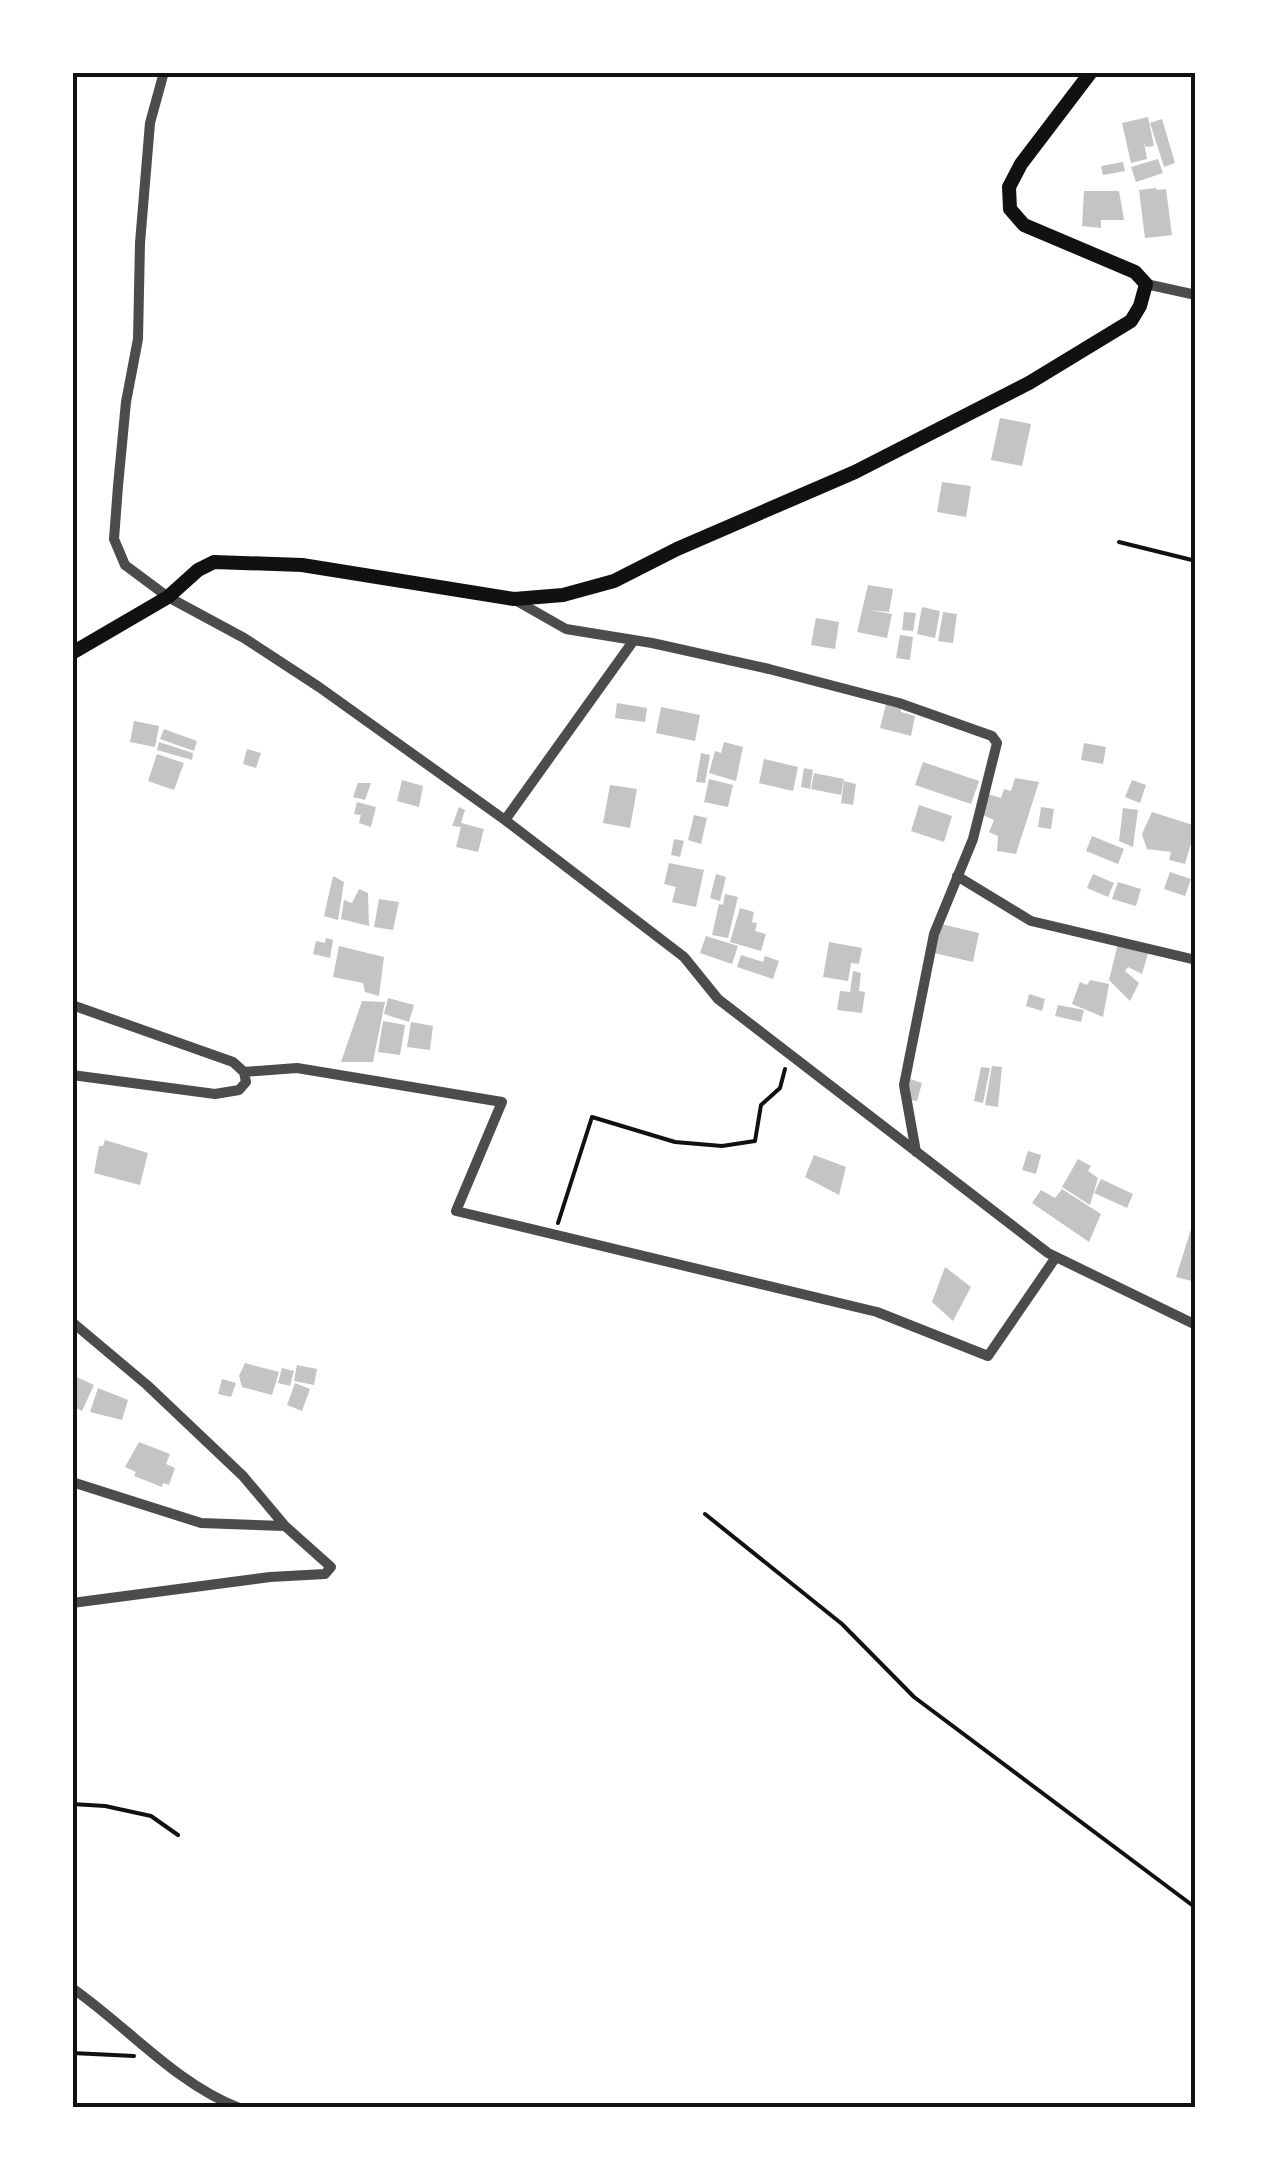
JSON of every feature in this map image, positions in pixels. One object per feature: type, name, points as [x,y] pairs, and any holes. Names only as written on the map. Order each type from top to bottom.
[{"type":"main road","points":[[72,653],[168,597],[198,570],[214,562],[244,561],[382,576],[514,599],[563,595],[614,582],[677,549],[855,472],[1029,383],[1132,321],[1146,284],[1135,272],[1024,224],[1010,209],[1009,187],[1021,164],[1091,72]]},
{"type":"street","points":[[164,72],[150,123],[140,243],[138,339],[126,402],[114,538],[124,565],[168,597],[244,638],[319,687],[506,820],[684,957],[718,999],[1056,1257],[1196,1324]]},
{"type":"street","points":[[1146,284],[1196,295]]},
{"type":"street","points":[[514,599],[566,629],[786,674],[899,704],[992,736],[997,743],[973,839],[934,934],[904,1086],[916,1152]]},
{"type":"street","points":[[506,820],[634,640]]},
{"type":"street","points":[[957,876],[1031,921],[1196,960]]},
{"type":"street","points":[[72,1004],[233,1062],[244,1072],[246,1082],[239,1090],[215,1094],[72,1075]]},
{"type":"street","points":[[244,1072],[297,1068],[502,1102],[456,1211],[876,1312],[988,1356],[1056,1257]]},
{"type":"street","points":[[72,1322],[147,1385],[330,1567],[325,1574],[270,1577],[72,1603]]},
{"type":"street","points":[[72,1482],[201,1523],[285,1526]]},
{"type":"street","points":[[72,1988],[212,2097],[239,2108]]},
{"type":"street","points":[[516,2108],[552,2108]]},
{"type":"path","points":[[1119,542],[1196,560]]},
{"type":"path","points":[[555,1233],[592,1116],[675,1142],[722,1146],[755,1141],[761,1105],[780,1088],[790,1056]]},
{"type":"path","points":[[705,1514],[842,1624],[914,1696],[1196,1908]]},
{"type":"path","points":[[72,1804],[151,1816],[178,1836]]},
{"type":"path","points":[[72,2052],[158,2057]]},
{"type":"building","points":[[1148,117],[1154,146],[1146,147],[1144,143],[1147,159],[1131,163],[1122,123]]},
{"type":"building","points":[[1162,119],[1175,163],[1164,167],[1150,123]]},
{"type":"building","points":[[1158,159],[1163,173],[1136,182],[1131,167]]},
{"type":"building","points":[[1123,162],[1125,171],[1103,175],[1101,166]]},
{"type":"building","points":[[1166,189],[1172,235],[1145,238],[1139,190]]},
{"type":"building","points":[[1084,191],[1119,191],[1124,220],[1101,220],[1101,228],[1082,226]]},
{"type":"building","points":[[1000,418],[1031,424],[1022,466],[991,460]]},
{"type":"building","points":[[942,482],[971,486],[966,517],[937,512]]},
{"type":"building","points":[[868,585],[893,589],[889,612],[869,610],[892,614],[887,638],[857,632]]},
{"type":"building","points":[[922,607],[940,611],[935,638],[917,634]]},
{"type":"building","points":[[904,612],[916,613],[913,631],[902,630]]},
{"type":"building","points":[[943,612],[957,614],[953,643],[938,641]]},
{"type":"building","points":[[816,618],[839,622],[835,649],[811,645]]},
{"type":"building","points":[[900,635],[913,637],[910,660],[896,658]]},
{"type":"building","points":[[887,700],[900,706],[901,712],[915,716],[911,736],[880,728]]},
{"type":"building","points":[[617,703],[647,708],[645,722],[615,718]]},
{"type":"building","points":[[661,707],[700,715],[695,741],[656,733]]},
{"type":"building","points":[[134,721],[159,726],[155,747],[130,742]]},
{"type":"building","points":[[164,729],[197,741],[194,751],[160,739]]},
{"type":"building","points":[[159,742],[193,753],[192,760],[157,750]]},
{"type":"building","points":[[724,742],[743,747],[736,781],[709,773],[715,751],[721,753]]},
{"type":"building","points":[[1084,743],[1106,747],[1103,764],[1081,760]]},
{"type":"building","points":[[247,749],[261,753],[256,768],[243,764]]},
{"type":"building","points":[[701,753],[710,755],[705,783],[696,782]]},
{"type":"building","points":[[157,754],[184,763],[174,790],[148,781]]},
{"type":"building","points":[[764,759],[798,767],[793,791],[759,783]]},
{"type":"building","points":[[923,762],[979,781],[971,804],[915,785]]},
{"type":"building","points":[[804,768],[813,770],[810,789],[801,787]]},
{"type":"building","points":[[814,773],[844,779],[841,795],[811,789]]},
{"type":"building","points":[[1015,778],[1039,782],[1016,854],[997,851],[998,836],[989,832],[994,820],[983,815],[988,794],[1001,798],[1004,789],[1011,791]]},
{"type":"building","points":[[709,779],[733,785],[728,807],[704,802]]},
{"type":"building","points":[[402,780],[423,786],[419,807],[397,801]]},
{"type":"building","points":[[1132,780],[1146,785],[1140,803],[1125,797]]},
{"type":"building","points":[[844,781],[856,784],[853,805],[841,803]]},
{"type":"building","points":[[358,783],[371,783],[365,800],[353,797]]},
{"type":"building","points":[[610,785],[637,789],[630,828],[603,823]]},
{"type":"building","points":[[357,802],[376,807],[371,827],[359,823],[361,815],[354,814]]},
{"type":"building","points":[[919,805],[952,816],[944,842],[911,831]]},
{"type":"building","points":[[459,807],[465,810],[461,823],[484,829],[478,852],[456,847],[461,827],[452,826]]},
{"type":"building","points":[[1041,807],[1054,809],[1051,829],[1038,827]]},
{"type":"building","points":[[1123,808],[1138,810],[1133,847],[1119,841]]},
{"type":"building","points":[[1152,812],[1196,826],[1185,864],[1169,860],[1171,852],[1147,849],[1142,834]]},
{"type":"building","points":[[694,815],[707,818],[701,844],[688,840]]},
{"type":"building","points":[[1092,836],[1124,849],[1118,864],[1086,851]]},
{"type":"building","points":[[674,839],[684,841],[680,857],[671,855]]},
{"type":"building","points":[[669,863],[704,870],[696,907],[672,902],[676,887],[664,884]]},
{"type":"building","points":[[1170,872],[1191,879],[1185,896],[1164,889]]},
{"type":"building","points":[[716,874],[726,877],[720,901],[710,898]]},
{"type":"building","points":[[1093,874],[1114,883],[1108,897],[1087,888]]},
{"type":"building","points":[[333,876],[344,882],[338,920],[324,916]]},
{"type":"building","points":[[1118,882],[1141,889],[1136,906],[1112,899]]},
{"type":"building","points":[[359,889],[368,893],[369,926],[341,919],[344,900],[352,903]]},
{"type":"building","points":[[725,894],[738,897],[728,938],[712,935]]},
{"type":"building","points":[[379,899],[399,902],[393,930],[374,927]]},
{"type":"building","points":[[740,908],[754,912],[755,931],[766,934],[761,951],[730,942]]},
{"type":"building","points":[[941,924],[979,933],[973,962],[934,953]]},
{"type":"building","points":[[706,936],[738,946],[732,964],[700,953]]},
{"type":"building","points":[[326,938],[333,940],[330,958],[313,954],[316,941],[325,943]]},
{"type":"building","points":[[829,942],[862,948],[859,964],[851,963],[848,981],[823,977]]},
{"type":"building","points":[[1118,943],[1149,950],[1142,974],[1128,967],[1125,971],[1139,983],[1130,1001],[1109,980]]},
{"type":"building","points":[[339,946],[384,957],[379,996],[365,992],[363,983],[333,977]]},
{"type":"building","points":[[741,955],[763,962],[765,956],[779,961],[773,979],[737,967]]},
{"type":"building","points":[[853,971],[861,973],[859,991],[865,992],[862,1013],[837,1010],[840,991],[850,992]]},
{"type":"building","points":[[1090,980],[1109,984],[1103,1017],[1072,1004],[1080,982],[1087,985]]},
{"type":"building","points":[[1029,994],[1045,999],[1042,1011],[1026,1006]]},
{"type":"building","points":[[388,998],[414,1005],[409,1022],[384,1014]]},
{"type":"building","points":[[362,1001],[385,1002],[373,1062],[341,1062]]},
{"type":"building","points":[[1058,1005],[1084,1010],[1081,1022],[1055,1016]]},
{"type":"building","points":[[383,1021],[405,1025],[400,1055],[378,1052]]},
{"type":"building","points":[[411,1022],[433,1026],[430,1050],[407,1047]]},
{"type":"building","points":[[992,1066],[1002,1067],[998,1107],[985,1105]]},
{"type":"building","points":[[981,1067],[990,1068],[983,1103],[974,1101]]},
{"type":"building","points":[[910,1079],[922,1083],[917,1101],[910,1100],[908,1094]]},
{"type":"building","points":[[105,1140],[148,1153],[140,1185],[94,1173],[99,1146]]},
{"type":"building","points":[[1028,1151],[1041,1155],[1036,1174],[1022,1170]]},
{"type":"building","points":[[814,1155],[846,1167],[839,1195],[805,1177]]},
{"type":"building","points":[[1078,1159],[1091,1166],[1088,1171],[1098,1178],[1090,1205],[1062,1187]]},
{"type":"building","points":[[1101,1179],[1133,1194],[1127,1208],[1094,1193]]},
{"type":"building","points":[[1062,1189],[1101,1214],[1089,1242],[1032,1203],[1041,1190],[1055,1198]]},
{"type":"building","points":[[1191,1229],[1196,1231],[1196,1282],[1176,1277]]},
{"type":"building","points":[[945,1267],[971,1287],[953,1321],[932,1302]]},
{"type":"building","points":[[245,1363],[279,1372],[272,1395],[242,1387],[239,1376]]},
{"type":"building","points":[[297,1365],[317,1369],[314,1385],[294,1381]]},
{"type":"building","points":[[282,1368],[294,1371],[290,1386],[278,1383]]},
{"type":"building","points":[[72,1375],[94,1385],[82,1411],[72,1406]]},
{"type":"building","points":[[222,1379],[236,1383],[231,1397],[218,1394]]},
{"type":"building","points":[[295,1383],[310,1389],[302,1411],[287,1405]]},
{"type":"building","points":[[98,1388],[128,1400],[122,1420],[90,1412]]},
{"type":"building","points":[[139,1442],[170,1454],[166,1464],[175,1468],[169,1485],[163,1483],[162,1487],[134,1476],[136,1472],[125,1467]]}]
